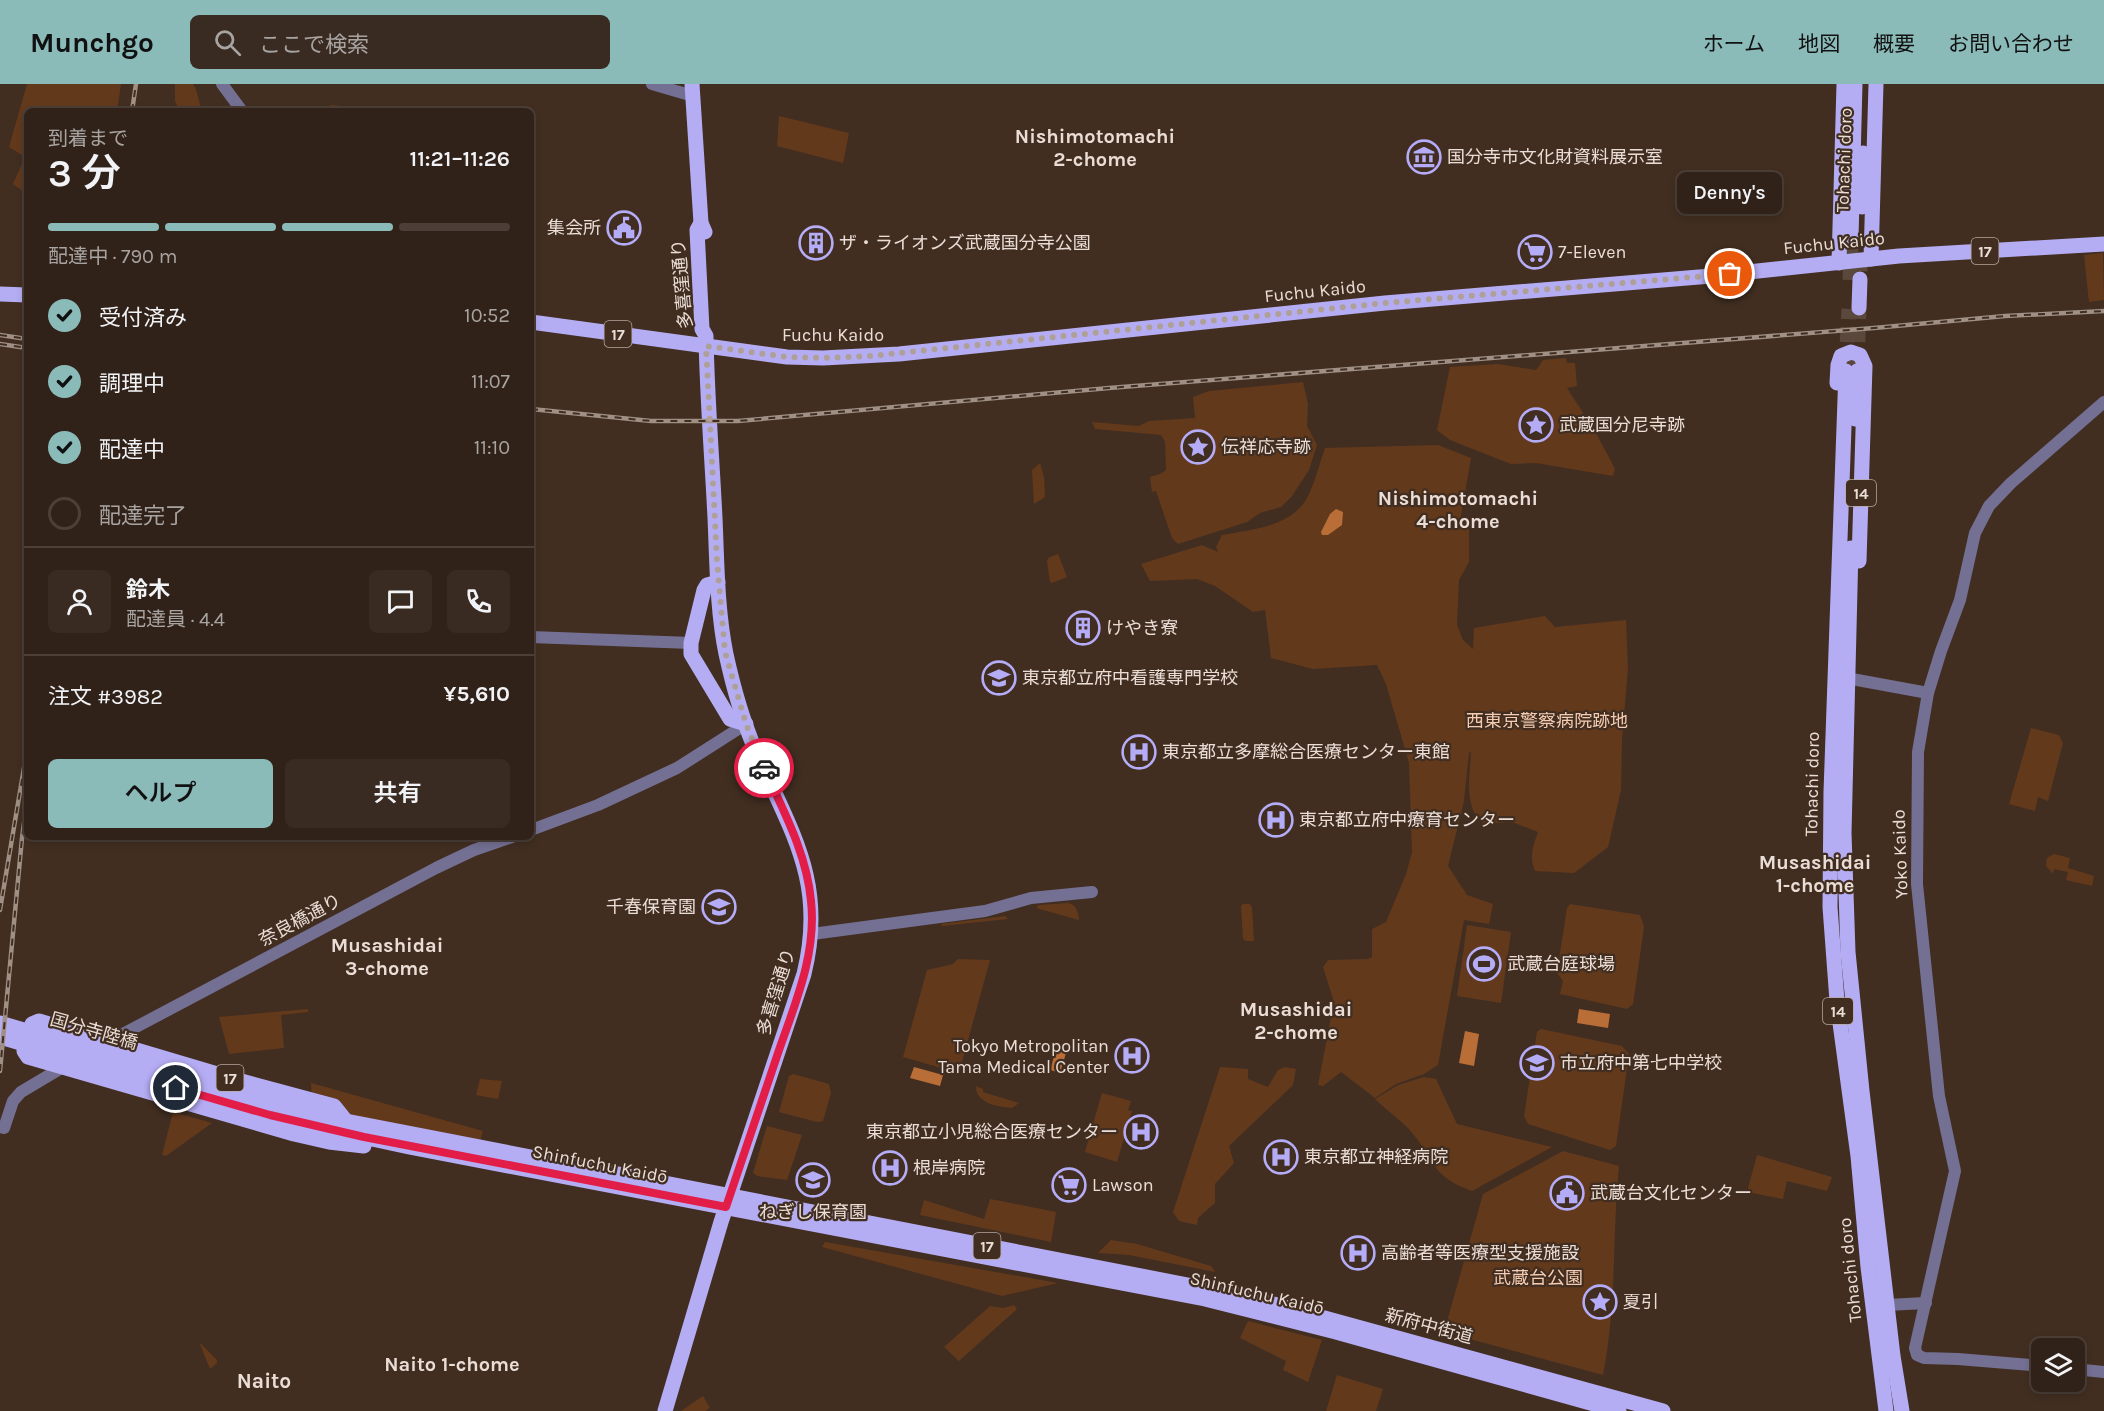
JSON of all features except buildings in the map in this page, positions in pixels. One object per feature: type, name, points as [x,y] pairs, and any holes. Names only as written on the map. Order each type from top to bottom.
[{"type":"main road","points":[[1839,263],[1844,84]]},
{"type":"main road","name":"Tohachi doro","points":[[1855,84],[1856,238],[1866,84]]},
{"type":"main road","points":[[1871,259],[1876,84]]},
{"type":"main road","name":"多喜窪通り","points":[[665,1411],[728,1201],[804,974],[812,934],[812,902],[806,870],[746,724],[725,652],[718,582],[707,370],[706,341],[710,322],[705,230],[701,224],[692,90]]},
{"type":"main road","name":"Fuchu Kaido","points":[[534,322],[706,341],[787,357],[889,355],[1376,304],[1676,279],[1943,253],[2104,244]]},
{"type":"main road","points":[[1854,308],[1855,280]]},
{"type":"main road","points":[[0,294],[24,295]]},
{"type":"main road","name":"14","points":[[1838,608],[1831,558],[1838,365],[1842,356],[1851,352],[1860,355],[1865,366],[1859,567],[1850,618]]},
{"type":"main road","name":"Tohachi doro","points":[[1886,1411],[1868,1267],[1858,1156],[1845,1071],[1832,942],[1830,849],[1841,677],[1850,618],[1851,371],[1838,608],[1841,677],[1845,793],[1848,952],[1887,1305],[1902,1411]]},
{"type":"main road","points":[[718,582],[707,585],[704,590],[691,643],[691,654],[730,719],[746,724]]},
{"type":"main road","points":[[1832,942],[1837,948],[1841,945],[1841,905],[1845,861]]},
{"type":"main road","points":[[1845,1071],[1846,1030],[1842,992],[1844,988],[1848,988],[1852,993]]},
{"type":"main road","name":"17","points":[[346,1121],[334,1106],[39,1021],[34,1022],[24,1051],[25,1054],[63,1067],[301,1136],[329,1142],[383,1148],[409,1147]]},
{"type":"main road","name":"国分寺陸橋","points":[[0,1023],[241,1094],[314,1120]]},
{"type":"main road","name":"国分寺陸橋","points":[[0,1036],[230,1105],[314,1120]]},
{"type":"main road","name":"Shinfuchu Kaidō","points":[[314,1120],[346,1121],[840,1223],[881,1236],[1241,1308],[1336,1332],[1619,1411]]},
{"type":"main road","name":"Shinfuchu Kaidō","points":[[314,1120],[409,1147],[728,1201],[1237,1294],[1663,1411]]},
{"type":"main road","name":"Tohachi doro","points":[[1893,1356],[1891,1374],[1896,1411]]},
{"type":"street","points":[[222,84],[240,108]]},
{"type":"street","points":[[652,84],[692,90]]},
{"type":"street","name":"Yoko Kaido","points":[[2031,1365],[1920,1358],[1915,1348],[1955,1171],[1939,1096],[1917,884],[1919,744],[1928,693],[1960,600],[1972,546],[1984,514],[1996,497],[2011,483],[2104,402]]},
{"type":"street","points":[[534,637],[691,643]]},
{"type":"street","points":[[1841,677],[1928,693]]},
{"type":"street","points":[[534,829],[598,805],[677,768],[746,724]]},
{"type":"street","name":"奈良橋通り","points":[[0,1127],[4,1128],[13,1101],[21,1092],[63,1067],[436,868],[474,850],[503,840]]},
{"type":"street","points":[[812,934],[985,911],[1031,898],[1092,892]]},
{"type":"street","points":[[1887,1305],[1926,1303]]},
{"type":"street","points":[[2085,1370],[2104,1372]]},
{"type":"green space","points":[[27,84],[121,84],[117,108],[24,108],[24,156],[9,147]]},
{"type":"green space","points":[[175,84],[193,84],[202,108],[178,108],[175,101]]},
{"type":"green space","points":[[330,105],[368,108],[330,108]]},
{"type":"green space","points":[[779,116],[849,133],[843,163],[777,146]]},
{"type":"green space","points":[[24,159],[24,192],[13,184]]},
{"type":"green space","points":[[2103,253],[2104,300],[2089,302],[2084,255]]},
{"type":"green space","points":[[1566,358],[1567,363],[1575,363],[1577,386],[1567,388],[1595,431],[1615,469],[1613,476],[1536,463],[1511,464],[1450,440],[1437,430],[1450,367],[1498,364],[1536,370],[1543,360]]},
{"type":"green space","points":[[1303,382],[1308,404],[1307,426],[1317,445],[1309,470],[1292,496],[1281,507],[1260,513],[1247,522],[1178,544],[1172,538],[1156,491],[1152,492],[1150,477],[1166,470],[1165,442],[1161,435],[1095,429],[1092,422],[1139,426],[1149,421],[1195,418],[1193,397],[1209,391]]},
{"type":"green space","name":"西東京警察病院跡地","points":[[1438,445],[1471,458],[1460,521],[1469,529],[1469,562],[1459,580],[1457,625],[1463,640],[1473,649],[1474,628],[1545,616],[1555,627],[1626,620],[1628,668],[1622,740],[1621,790],[1608,847],[1574,873],[1535,871],[1532,856],[1538,832],[1512,822],[1483,824],[1477,817],[1470,800],[1471,752],[1469,753],[1464,801],[1448,866],[1467,895],[1493,904],[1489,924],[1464,920],[1438,1065],[1424,1074],[1396,1084],[1375,1098],[1341,1072],[1323,1086],[1318,1085],[1334,1002],[1323,967],[1328,960],[1372,957],[1372,929],[1386,922],[1406,874],[1412,852],[1409,763],[1386,684],[1377,665],[1313,669],[1271,658],[1265,610],[1253,612],[1215,586],[1197,579],[1150,581],[1141,564],[1202,545],[1218,552],[1216,547],[1222,535],[1260,528],[1294,513],[1310,492],[1325,448]]},
{"type":"green space","points":[[1040,463],[1044,477],[1045,497],[1034,504],[1032,470]]},
{"type":"green space","points":[[1058,554],[1067,577],[1052,583],[1047,561],[1048,558]]},
{"type":"green space","points":[[2031,728],[2059,735],[2063,743],[2048,801],[2038,797],[2035,811],[2009,804]]},
{"type":"green space","points":[[2054,854],[2070,858],[2068,868],[2094,876],[2092,886],[2066,880],[2068,872],[2054,869],[2053,874],[2046,866],[2047,858]]},
{"type":"green space","points":[[1069,903],[1077,910],[1079,920],[1036,908],[1039,905]]},
{"type":"green space","points":[[1250,904],[1252,908],[1254,941],[1243,939],[1241,906]]},
{"type":"green space","points":[[1570,904],[1640,915],[1644,927],[1633,1004],[1627,1009],[1560,994],[1563,981],[1557,973],[1567,908]]},
{"type":"green space","points":[[1005,916],[1008,919],[942,926],[941,924]]},
{"type":"green space","name":"武蔵台庭球場","points":[[1467,925],[1511,932],[1501,1003],[1457,996]]},
{"type":"green space","points":[[958,959],[990,960],[959,1073],[903,1057],[927,970],[953,964]]},
{"type":"green space","points":[[308,1009],[308,1012],[281,1015],[284,1048],[229,1054],[219,1017]]},
{"type":"green space","points":[[1541,1029],[1622,1046],[1629,1054],[1616,1146],[1610,1150],[1528,1124],[1524,1116],[1537,1032]]},
{"type":"green space","points":[[1220,1067],[1248,1069],[1248,1079],[1268,1087],[1278,1070],[1285,1067],[1296,1069],[1293,1085],[1229,1146],[1234,1163],[1215,1184],[1215,1203],[1198,1218],[1197,1225],[1179,1221],[1173,1212]]},
{"type":"green space","points":[[793,1074],[829,1084],[831,1093],[823,1121],[817,1122],[779,1112],[789,1076]]},
{"type":"green space","points":[[1424,1077],[1436,1079],[1457,1124],[1552,1147],[1472,1191],[1449,1180],[1436,1168],[1409,1129],[1375,1099],[1398,1085]]},
{"type":"green space","points":[[480,1079],[502,1081],[498,1099],[476,1095]]},
{"type":"green space","points":[[311,1083],[483,1131],[479,1144],[330,1111],[312,1102]]},
{"type":"green space","points":[[976,1086],[983,1089],[983,1092],[1019,1103],[1012,1108],[988,1103],[979,1096]]},
{"type":"green space","points":[[1102,1093],[1131,1101],[1128,1110],[1132,1111],[1117,1162],[1085,1152]]},
{"type":"green space","points":[[173,1112],[212,1123],[166,1156],[162,1155]]},
{"type":"green space","points":[[767,1126],[802,1135],[787,1180],[757,1176],[753,1173]]},
{"type":"green space","name":"武蔵台公園","points":[[1563,1151],[1619,1166],[1612,1297],[1603,1375],[1444,1332],[1483,1194]]},
{"type":"green space","points":[[1757,1155],[1832,1177],[1827,1191],[1787,1181],[1783,1199],[1747,1192]]},
{"type":"green space","points":[[990,1199],[1056,1212],[1051,1242],[920,1215],[924,1200],[984,1219]]},
{"type":"green space","points":[[1111,1240],[1137,1244],[1211,1266],[1215,1272],[1129,1255],[1098,1253]]},
{"type":"green space","points":[[825,1242],[1058,1283],[1002,1296],[822,1247]]},
{"type":"green space","points":[[1014,1305],[1017,1309],[959,1361],[944,1347],[990,1306],[1003,1308]]},
{"type":"green space","points":[[1248,1321],[1322,1340],[1308,1382],[1283,1370],[1286,1361],[1240,1338]]},
{"type":"green space","points":[[199,1342],[217,1360],[217,1363],[210,1369]]},
{"type":"green space","points":[[1337,1375],[1383,1389],[1376,1411],[1326,1411]]},
{"type":"green space","points":[[703,1396],[710,1408],[705,1411],[681,1411]]},
{"type":"shaded area","points":[[1336,509],[1343,512],[1342,525],[1328,535],[1322,535],[1321,532],[1330,514]]},
{"type":"shaded area","points":[[1579,1009],[1610,1014],[1608,1028],[1577,1023]]},
{"type":"shaded area","points":[[1465,1031],[1479,1034],[1474,1066],[1459,1063]]},
{"type":"shaded area","points":[[1056,1050],[1066,1053],[1060,1073],[1050,1070]]},
{"type":"shaded area","points":[[914,1067],[943,1075],[940,1086],[910,1078]]},
{"type":"tunnel","points":[[1850,280],[1851,238]]},
{"type":"tunnel","points":[[1860,271],[1862,238]]},
{"type":"tunnel","points":[[1857,365],[1859,308]]},
{"type":"tunnel","points":[[1846,365],[1849,309]]},
{"type":"railway","points":[[132,108],[136,84]]},
{"type":"railway","points":[[534,409],[651,421],[738,421],[1109,388],[2005,316],[2104,311]]},
{"type":"railway","points":[[0,335],[24,339]]},
{"type":"railway","points":[[0,344],[24,348]]},
{"type":"railway","points":[[0,910],[24,768]]},
{"type":"railway","points":[[0,1071],[24,823]]},
{"type":"way so far","points":[[764,768],[746,724],[725,652],[717,561],[706,346],[787,357],[870,356],[1385,303],[1730,274]]},
{"type":"place","name":"国分寺市文化財資料展示室","points":[[1424,157]]},
{"type":"place","name":"集会所","points":[[624,228]]},
{"type":"place","name":"ザ・ライオンズ武蔵国分寺公園","points":[[816,243]]},
{"type":"place","name":"7-Eleven","points":[[1535,252]]},
{"type":"place","name":"Denny's","points":[[1730,274]]},
{"type":"place","name":"武蔵国分尼寺跡","points":[[1536,425]]},
{"type":"place","name":"伝祥応寺跡","points":[[1198,447]]},
{"type":"place","name":"けやき寮","points":[[1083,628]]},
{"type":"place","name":"東京都立府中看護専門学校","points":[[999,678]]},
{"type":"place","name":"東京都立多摩総合医療センター東館","points":[[1139,752]]},
{"type":"place","name":"東京都立府中療育センター","points":[[1276,820]]},
{"type":"place","name":"千春保育園","points":[[719,907]]},
{"type":"place","name":"武蔵台庭球場","points":[[1484,964]]},
{"type":"place","name":"Tokyo Metropolitan Tama Medical Center","points":[[1132,1056]]},
{"type":"place","name":"市立府中第七中学校","points":[[1537,1063]]},
{"type":"place","name":"東京都立小児総合医療センター","points":[[1141,1132]]},
{"type":"place","name":"東京都立神経病院","points":[[1281,1157]]},
{"type":"place","name":"根岸病院","points":[[890,1168]]},
{"type":"place","name":"ねぎし保育園","points":[[813,1180]]},
{"type":"place","name":"Lawson","points":[[1069,1185]]},
{"type":"place","name":"武蔵台文化センター","points":[[1567,1193]]},
{"type":"place","name":"高齢者等医療型支援施設","points":[[1358,1253]]},
{"type":"place","name":"夏引","points":[[1600,1302]]},
{"type":"district","name":"Nishimotomachi 2-chome","points":[[1095,148]]},
{"type":"district","name":"Nishimotomachi 4-chome","points":[[1458,510]]},
{"type":"district","name":"Musashidai 1-chome","points":[[1815,874]]},
{"type":"district","name":"Musashidai 3-chome","points":[[387,956]]},
{"type":"district","name":"Musashidai 2-chome","points":[[1296,1020]]},
{"type":"district","name":"Naito 1-chome","points":[[452,1364]]},
{"type":"district","name":"Naito","points":[[264,1381]]},
{"type":"route","points":[[176,1088],[230,1105],[312,1126],[726,1207],[804,974],[812,934],[812,902],[806,870],[793,833],[764,768]]}]
